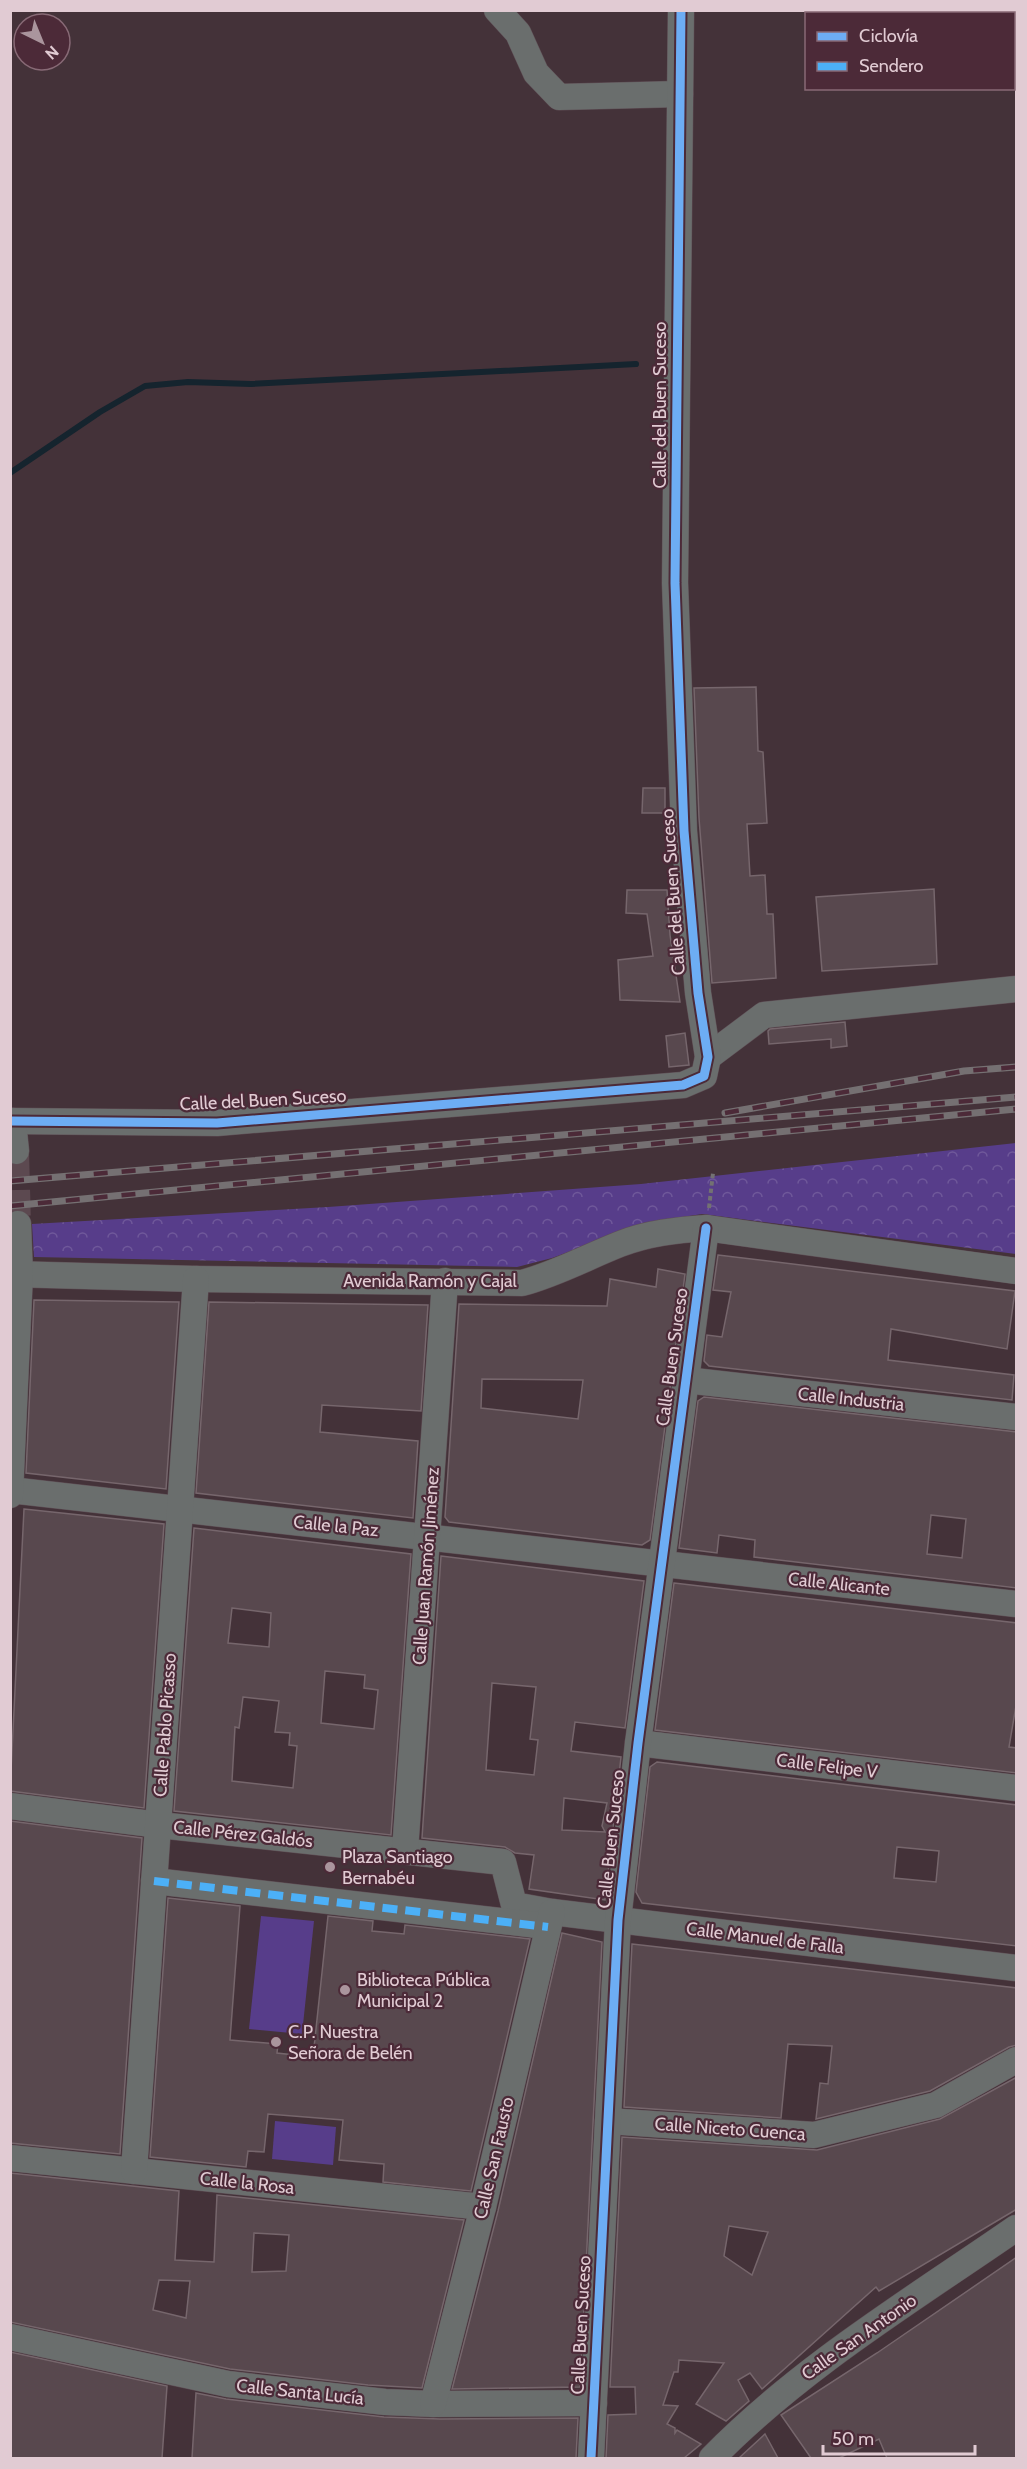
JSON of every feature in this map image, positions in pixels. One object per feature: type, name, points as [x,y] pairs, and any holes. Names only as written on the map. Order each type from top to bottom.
[{"type":"street","points":[[497,10],[518,33],[536,73],[559,97],[680,94]]},
{"type":"street","name":"Calle del Buen Suceso","points":[[12,1121],[217,1123],[682,1085],[704,1076],[708,1056],[698,993],[684,831],[677,676],[675,571],[681,10]]},
{"type":"street","points":[[708,1056],[764,1015],[1017,989]]},
{"type":"street","points":[[12,1121],[16,1151]]},
{"type":"street","points":[[10,1495],[18,1224]]},
{"type":"street","name":"Avenida Ramón y Cajal","points":[[15,1274],[196,1279],[522,1282],[544,1276],[640,1238],[680,1230],[706,1228],[1017,1271]]},
{"type":"street","name":"Calle Buen Suceso","points":[[591,2458],[618,1920],[638,1743],[706,1228]]},
{"type":"street","name":"Calle Pablo Picasso","points":[[134,2171],[196,1279]]},
{"type":"street","name":"Calle Juan Ramón Jiménez","points":[[405,1851],[445,1281]]},
{"type":"street","name":"Calle Industria","points":[[685,1380],[1017,1417]]},
{"type":"street","name":"Calle la Paz","points":[[11,1490],[661,1564]]},
{"type":"street","name":"Calle Alicante","points":[[661,1564],[1017,1604]]},
{"type":"street","name":"Calle Felipe V","points":[[638,1743],[1017,1788]]},
{"type":"street","name":"Calle Pérez Galdós","points":[[10,1806],[159,1825],[503,1862],[514,1905]]},
{"type":"street","points":[[154,1881],[550,1919]]},
{"type":"street","name":"Calle Manuel de Falla","points":[[514,1905],[550,1919],[618,1920],[1017,1968]]},
{"type":"street","name":"Calle San Fausto","points":[[434,2404],[483,2207],[550,1919]]},
{"type":"street","name":"Calle Niceto Cuenca","points":[[608,2121],[814,2135],[936,2106],[1017,2060]]},
{"type":"street","name":"Calle la Rosa","points":[[10,2158],[483,2207]]},
{"type":"street","name":"Calle San Antonio","points":[[712,2458],[795,2382],[1017,2228]]},
{"type":"street","name":"Calle Santa Lucía","points":[[10,2337],[228,2384],[385,2402],[594,2403]]},
{"type":"path","points":[[706,1228],[713,1173]]},
{"type":"green space","points":[[1016,1143],[1016,1254],[702,1214],[651,1222],[552,1258],[517,1267],[34,1257],[32,1224],[328,1207],[641,1184]]},
{"type":"green space","points":[[261,1916],[314,1921],[302,2034],[249,2029]]},
{"type":"green space","points":[[275,2121],[336,2127],[333,2165],[272,2159]]},
{"type":"building","points":[[756,687],[758,751],[763,752],[767,823],[747,824],[750,876],[765,875],[767,914],[773,914],[776,978],[712,983],[699,818],[694,688]]},
{"type":"building","points":[[643,788],[665,788],[665,813],[642,813]]},
{"type":"building","points":[[934,889],[937,964],[822,971],[816,897]]},
{"type":"building","points":[[627,890],[667,890],[670,935],[680,1002],[620,1000],[618,960],[653,956],[647,914],[626,913]]},
{"type":"building","points":[[845,1022],[847,1046],[831,1048],[831,1039],[769,1044],[768,1031],[770,1029]]},
{"type":"building","points":[[685,1033],[689,1065],[669,1067],[666,1036]]},
{"type":"building","points":[[718,1255],[1015,1291],[1007,1349],[891,1329],[888,1360],[1014,1375],[1012,1400],[709,1366],[704,1361],[707,1335],[722,1337],[731,1292],[713,1290]]},
{"type":"building","points":[[658,1269],[685,1274],[650,1540],[642,1545],[449,1522],[445,1517],[459,1304],[607,1306],[610,1279],[656,1287]],"holes":[[[482,1379],[583,1380],[578,1419],[481,1408]]]},
{"type":"building","points":[[34,1300],[179,1302],[166,1489],[26,1473]]},
{"type":"building","points":[[209,1302],[428,1305],[421,1411],[322,1405],[320,1432],[418,1441],[413,1518],[196,1493]]},
{"type":"building","points":[[704,1397],[1017,1432],[1017,1588],[754,1557],[755,1540],[719,1535],[717,1553],[679,1548],[698,1401]],"holes":[[[931,1515],[966,1519],[962,1558],[927,1554]]]},
{"type":"building","points":[[24,1509],[164,1524],[144,1808],[10,1791]]},
{"type":"building","points":[[194,1528],[411,1554],[391,1835],[174,1811]],"holes":[[[232,1608],[271,1613],[269,1647],[228,1643]],[[325,1671],[365,1675],[364,1688],[378,1690],[374,1729],[321,1723]],[[243,1697],[279,1701],[275,1732],[290,1733],[289,1745],[297,1746],[293,1788],[232,1781],[235,1727],[239,1728]]]},
{"type":"building","points":[[441,1556],[644,1581],[625,1728],[575,1722],[571,1751],[621,1757],[605,1900],[529,1889],[534,1855],[515,1853],[505,1847],[422,1838]],"holes":[[[492,1683],[536,1687],[530,1739],[538,1740],[534,1775],[486,1770]],[[564,1798],[607,1803],[602,1826],[605,1832],[562,1830]]]},
{"type":"building","points":[[674,1583],[1017,1623],[1017,1700],[1009,1747],[1017,1748],[1017,1773],[655,1730]]},
{"type":"building","points":[[657,1762],[1017,1805],[1017,1946],[642,1903],[636,1892],[650,1767]],"holes":[[[897,1847],[939,1851],[936,1882],[894,1878]]]},
{"type":"building","points":[[10,1821],[142,1838],[120,2154],[10,2143]]},
{"type":"building","points":[[168,1898],[240,1906],[230,2040],[278,2044],[277,2053],[313,2057],[328,1916],[373,1921],[372,1931],[404,1934],[405,1925],[530,1939],[471,2191],[383,2182],[384,2164],[339,2160],[343,2120],[268,2114],[264,2152],[248,2151],[246,2167],[150,2157]]},
{"type":"building","points":[[562,1933],[602,1942],[580,2387],[452,2389],[498,2211]]},
{"type":"building","points":[[632,1944],[1017,1988],[1017,2045],[1009,2047],[930,2091],[816,2119],[820,2083],[828,2084],[832,2046],[788,2044],[781,2118],[624,2107]]},
{"type":"building","points":[[1017,2077],[1017,2209],[879,2291],[876,2287],[762,2389],[750,2373],[738,2380],[749,2401],[726,2421],[696,2404],[724,2363],[679,2360],[678,2372],[674,2372],[663,2405],[678,2406],[667,2424],[675,2428],[675,2433],[677,2430],[701,2444],[684,2458],[606,2458],[608,2415],[636,2414],[635,2387],[610,2387],[622,2137],[817,2150],[940,2119]],"holes":[[[729,2226],[768,2232],[752,2275],[724,2256]]]},
{"type":"building","points":[[10,2173],[179,2191],[175,2260],[214,2262],[217,2195],[464,2220],[422,2388],[368,2385],[230,2369],[10,2322]],"holes":[[[254,2233],[289,2235],[286,2271],[252,2272]],[[159,2280],[190,2281],[186,2318],[153,2310]]]},
{"type":"building","points":[[1017,2257],[1017,2458],[887,2458],[879,2439],[839,2458],[811,2458],[781,2415],[877,2353]]},
{"type":"building","points":[[10,2352],[167,2386],[162,2458],[10,2458]]},
{"type":"building","points":[[196,2393],[226,2399],[384,2417],[578,2418],[576,2458],[192,2458]]},
{"type":"building","points":[[765,2434],[778,2458],[739,2458]]},
{"type":"waterway","points":[[10,473],[100,412],[145,386],[188,382],[251,384],[636,364]]},
{"type":"tunnel","points":[[16,1151],[18,1224]]},
{"type":"railway","points":[[725,1113],[964,1071],[1016,1067]]},
{"type":"railway","points":[[10,1181],[1016,1097]]},
{"type":"railway","points":[[10,1206],[1016,1109]]},
{"type":"marked path","points":[[154,1881],[548,1927]]},
{"type":"cycle path","points":[[10,1121],[217,1123],[683,1085],[704,1076],[708,1057],[698,993],[684,831],[675,583],[681,10]]},
{"type":"cycle path","points":[[591,2458],[618,1920],[638,1743],[706,1228]]},
{"type":"place","name":"Plaza Santiago Bernabéu","points":[[330,1867]]},
{"type":"place","name":"Biblioteca Pública Municipal 2","points":[[345,1990]]},
{"type":"place","name":"C.P. Nuestra Señora de Belén","points":[[276,2042]]}]
